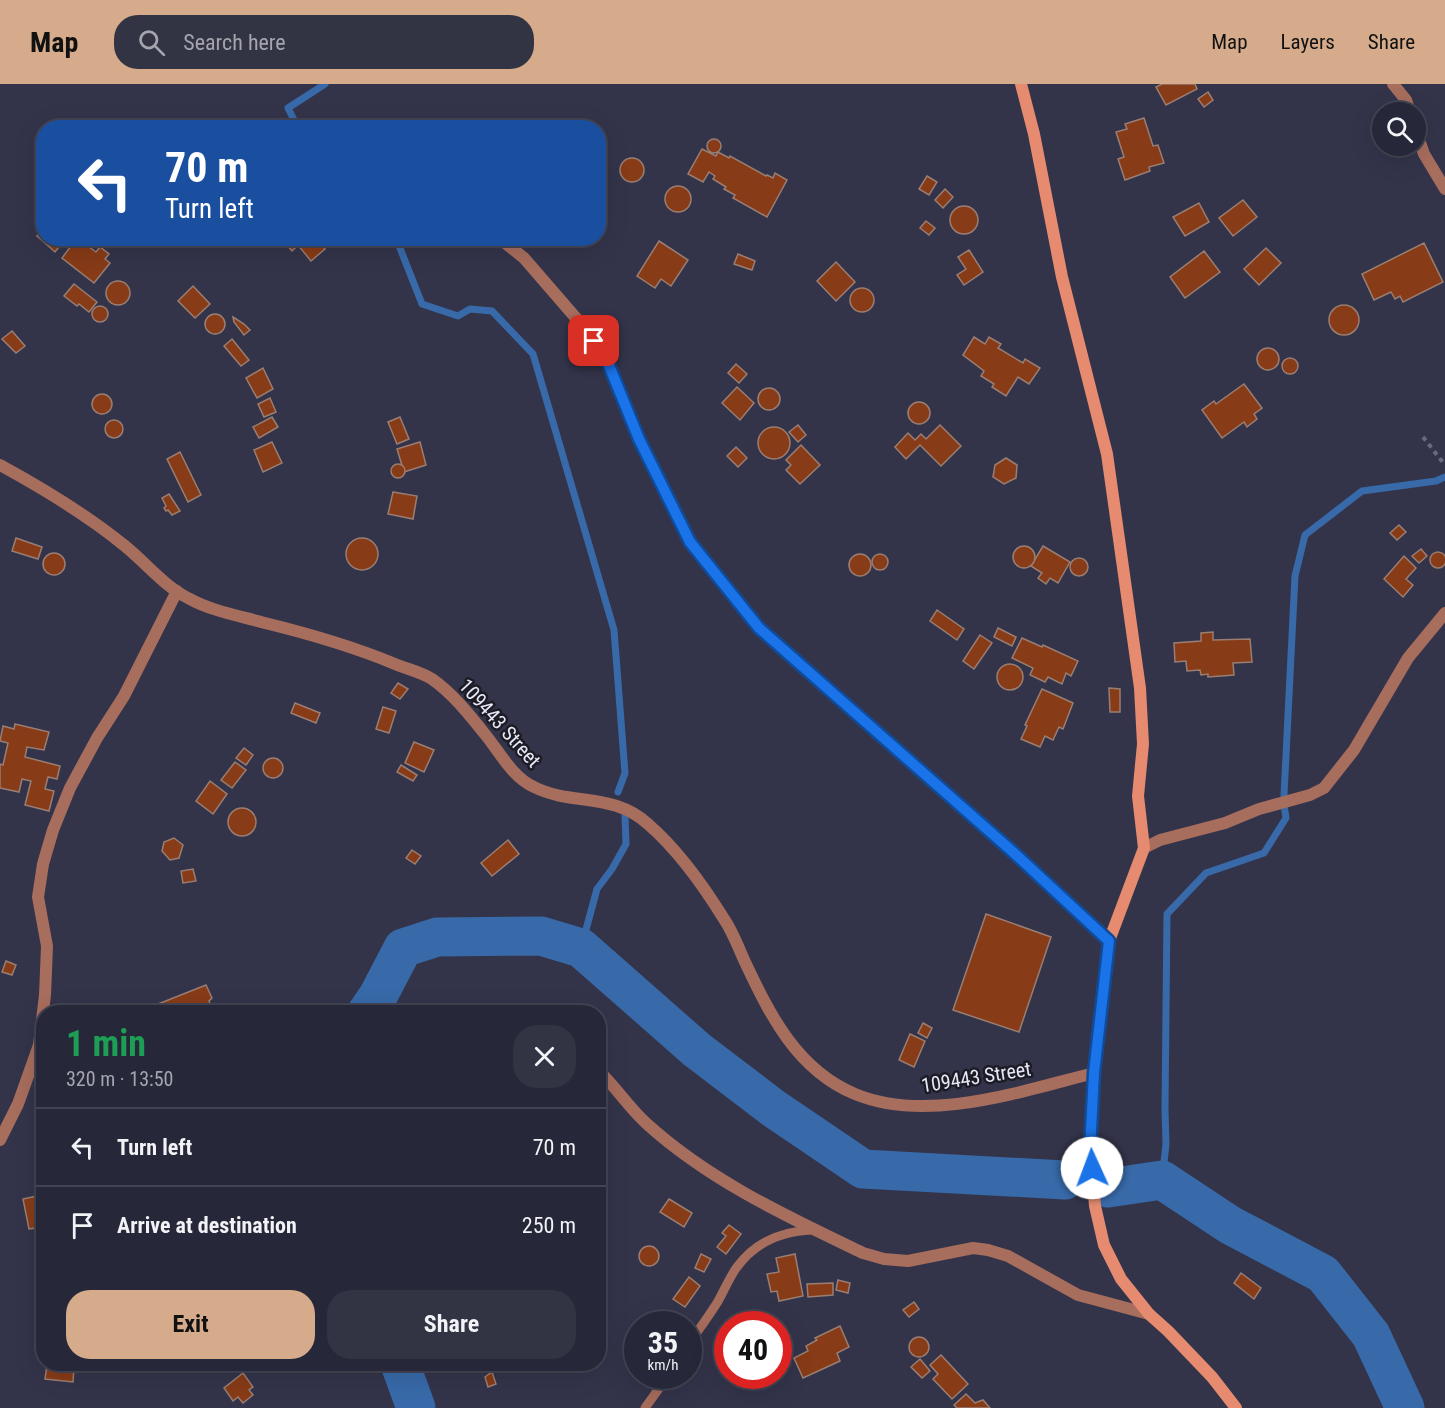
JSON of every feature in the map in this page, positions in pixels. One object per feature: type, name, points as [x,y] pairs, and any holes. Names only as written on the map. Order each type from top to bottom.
[{"type":"street","points":[[1021,84],[1034,134],[1062,277],[1107,454],[1140,688],[1143,744],[1138,796],[1144,848],[1109,941],[1094,1073],[1090,1150],[1095,1206],[1104,1245],[1121,1279],[1149,1314],[1212,1377],[1236,1408]]},
{"type":"street","points":[[1393,84],[1408,102]]},
{"type":"street","points":[[1425,156],[1445,189]]},
{"type":"street","points":[[509,246],[524,258],[582,325],[606,358],[639,439],[690,542],[759,628],[1013,852],[1109,941]]},
{"type":"street","name":"109443 Street","points":[[0,465],[42,488],[88,519],[125,546],[177,591],[207,606],[317,635],[431,678],[450,695],[483,732],[510,768],[532,787],[550,793],[616,804],[630,810],[647,822],[680,856],[726,920],[761,995],[792,1046],[805,1061],[854,1094],[888,1103],[932,1106],[1010,1095],[1094,1073]]},
{"type":"street","points":[[44,1005],[47,946],[38,897],[43,864],[70,788],[97,738],[124,696],[177,591]]},
{"type":"street","points":[[1144,848],[1160,840],[1225,823],[1292,798],[1310,795],[1324,788],[1354,750],[1408,658],[1445,613]]},
{"type":"street","points":[[0,1140],[36,1060]]},
{"type":"street","points":[[606,1078],[646,1124],[676,1149],[711,1173],[747,1195],[863,1253],[884,1259],[908,1261],[973,1248],[988,1250],[1008,1256],[1078,1295],[1149,1314]]},
{"type":"lane","points":[[702,1324],[738,1265],[763,1242],[796,1231],[816,1230]]},
{"type":"lane","points":[[645,1408],[659,1389]]},
{"type":"path","points":[[1423,437],[1445,465]]},
{"type":"building","points":[[1162,84],[1195,84],[1197,89],[1166,105],[1156,87]]},
{"type":"building","points":[[1208,92],[1213,100],[1204,107],[1198,99]]},
{"type":"building","points":[[1144,118],[1153,146],[1158,145],[1164,163],[1149,167],[1150,171],[1125,180],[1118,159],[1124,157],[1116,132],[1127,129],[1125,124]]},
{"type":"building","points":[[714,139],[719,141],[721,146],[719,151],[714,153],[709,151],[707,146],[709,141]]},
{"type":"building","points":[[702,149],[716,156],[718,152],[729,158],[730,156],[766,176],[773,178],[775,173],[787,180],[767,217],[733,198],[735,195],[724,189],[726,187],[713,179],[715,176],[709,172],[703,182],[688,174]]},
{"type":"building","points":[[632,158],[641,161],[644,170],[641,179],[632,182],[623,179],[620,170],[623,161]]},
{"type":"building","points":[[927,176],[937,182],[929,195],[919,189]]},
{"type":"building","points":[[678,186],[687,190],[691,199],[687,208],[678,212],[669,208],[665,199],[669,190]]},
{"type":"building","points":[[945,189],[953,197],[943,208],[935,200]]},
{"type":"building","points":[[1243,200],[1257,217],[1233,236],[1219,218]]},
{"type":"building","points":[[1199,203],[1209,222],[1185,236],[1173,217]]},
{"type":"building","points":[[964,206],[974,210],[978,220],[974,230],[964,234],[954,230],[950,220],[954,210]]},
{"type":"building","points":[[926,221],[935,228],[929,235],[920,228]]},
{"type":"building","points":[[659,241],[688,260],[671,286],[661,279],[655,288],[637,276]]},
{"type":"building","points":[[1424,243],[1443,282],[1403,302],[1400,296],[1395,299],[1391,292],[1374,300],[1362,274]]},
{"type":"building","points":[[48,246],[60,246],[55,252]]},
{"type":"building","points":[[71,246],[88,246],[96,252],[100,247],[109,254],[105,259],[110,263],[94,283],[62,258]]},
{"type":"building","points":[[288,246],[297,246],[292,251]]},
{"type":"building","points":[[299,246],[323,246],[325,249],[311,261]]},
{"type":"building","points":[[1266,248],[1281,263],[1259,285],[1244,269]]},
{"type":"building","points":[[969,250],[983,272],[964,285],[957,275],[966,269],[958,257]]},
{"type":"building","points":[[1204,251],[1220,272],[1185,298],[1170,277]]},
{"type":"building","points":[[738,254],[755,261],[752,270],[734,264]]},
{"type":"building","points":[[836,262],[855,282],[836,301],[817,281]]},
{"type":"building","points":[[118,281],[123,282],[129,288],[129,298],[123,304],[118,305],[113,304],[107,298],[106,293],[107,288],[113,282]]},
{"type":"building","points":[[74,284],[97,302],[89,312],[64,296]]},
{"type":"building","points":[[193,286],[210,304],[195,318],[178,301]]},
{"type":"building","points":[[862,288],[867,289],[873,295],[873,305],[867,311],[862,312],[857,311],[851,305],[850,300],[851,295],[857,289]]},
{"type":"building","points":[[1344,305],[1350,306],[1358,314],[1358,326],[1350,334],[1344,335],[1338,334],[1330,326],[1329,320],[1330,314],[1338,306]]},
{"type":"building","points":[[97,306],[103,306],[108,314],[106,320],[97,322],[92,317],[92,311]]},
{"type":"building","points":[[215,314],[222,317],[225,324],[222,331],[215,334],[208,331],[205,324],[208,317]]},
{"type":"building","points":[[233,317],[244,324],[250,330],[244,335]]},
{"type":"building","points":[[12,331],[25,346],[16,353],[2,339]]},
{"type":"building","points":[[974,337],[985,344],[989,337],[1001,344],[998,348],[1023,363],[1025,359],[1040,368],[1029,384],[1018,377],[1006,396],[992,387],[994,384],[981,376],[984,371],[963,355]]},
{"type":"building","points":[[232,339],[249,360],[241,366],[224,346]]},
{"type":"building","points":[[1268,348],[1276,351],[1279,359],[1276,367],[1268,370],[1260,367],[1257,359],[1260,351]]},
{"type":"building","points":[[1290,358],[1296,360],[1298,366],[1296,372],[1290,374],[1284,372],[1282,366],[1284,360]]},
{"type":"building","points":[[736,364],[747,374],[739,383],[728,373]]},
{"type":"building","points":[[263,368],[273,389],[257,398],[246,378]]},
{"type":"building","points":[[1244,384],[1262,408],[1254,414],[1257,419],[1247,427],[1244,422],[1222,438],[1202,410],[1214,401],[1216,404]]},
{"type":"building","points":[[737,387],[754,403],[740,420],[722,403]]},
{"type":"building","points":[[769,388],[777,391],[780,399],[777,407],[769,410],[761,407],[758,399],[761,391]]},
{"type":"building","points":[[102,394],[109,397],[112,404],[109,411],[102,414],[95,411],[92,404],[95,397]]},
{"type":"building","points":[[270,398],[276,412],[264,417],[258,404]]},
{"type":"building","points":[[919,402],[927,405],[930,413],[927,421],[919,424],[911,421],[908,413],[911,405]]},
{"type":"building","points":[[272,417],[278,427],[259,438],[253,427]]},
{"type":"building","points":[[400,417],[409,439],[397,444],[388,422]]},
{"type":"building","points":[[114,420],[122,425],[123,429],[118,437],[114,438],[106,433],[105,429],[110,421]]},
{"type":"building","points":[[798,425],[806,435],[798,442],[789,432]]},
{"type":"building","points":[[940,425],[961,446],[941,466],[920,445],[906,459],[895,447],[908,433],[915,440],[921,434],[926,439]]},
{"type":"building","points":[[774,427],[785,432],[790,443],[785,454],[774,459],[763,454],[758,443],[763,432]]},
{"type":"building","points":[[272,442],[282,463],[263,472],[254,450]]},
{"type":"building","points":[[420,442],[426,465],[404,472],[397,449]]},
{"type":"building","points":[[801,445],[820,465],[800,484],[786,470],[791,465],[786,460]]},
{"type":"building","points":[[736,447],[747,458],[738,467],[727,456]]},
{"type":"building","points":[[180,452],[201,495],[188,502],[167,459]]},
{"type":"building","points":[[1006,458],[1017,465],[1016,478],[1004,484],[993,477],[995,465]]},
{"type":"building","points":[[395,464],[401,464],[405,471],[401,478],[395,478],[391,474],[391,468]]},
{"type":"building","points":[[393,492],[417,496],[413,519],[388,514]]},
{"type":"building","points":[[169,494],[180,511],[172,515],[164,508],[166,506],[162,498]]},
{"type":"building","points":[[1399,525],[1406,532],[1397,540],[1390,533]]},
{"type":"building","points":[[16,538],[42,547],[38,559],[12,551]]},
{"type":"building","points":[[362,538],[374,542],[378,554],[374,566],[362,570],[350,566],[346,554],[350,542]]},
{"type":"building","points":[[1024,546],[1032,549],[1035,557],[1032,565],[1024,568],[1016,565],[1013,557],[1016,549]]},
{"type":"building","points":[[1043,546],[1070,562],[1058,583],[1050,578],[1046,584],[1038,578],[1042,573],[1031,566]]},
{"type":"building","points":[[1421,549],[1427,556],[1419,563],[1412,556]]},
{"type":"building","points":[[1435,552],[1441,552],[1446,560],[1444,566],[1435,568],[1430,563],[1430,557]]},
{"type":"building","points":[[54,553],[62,556],[65,564],[62,572],[54,575],[46,572],[43,564],[46,556]]},
{"type":"building","points":[[860,554],[868,557],[871,565],[868,573],[860,576],[852,573],[849,565],[852,557]]},
{"type":"building","points":[[880,554],[888,562],[880,570],[872,562]]},
{"type":"building","points":[[1404,556],[1416,568],[1406,579],[1413,585],[1403,597],[1384,579]]},
{"type":"building","points":[[1075,558],[1083,558],[1088,563],[1086,574],[1075,576],[1070,571],[1070,563]]},
{"type":"building","points":[[937,610],[964,629],[957,640],[930,621]]},
{"type":"building","points":[[998,628],[1016,637],[1012,646],[994,637]]},
{"type":"building","points":[[1213,632],[1213,640],[1250,639],[1252,662],[1233,663],[1234,675],[1208,677],[1208,674],[1201,675],[1200,670],[1187,671],[1186,661],[1175,662],[1174,643],[1201,641],[1201,633]]},
{"type":"building","points":[[980,635],[992,643],[974,669],[963,661]]},
{"type":"building","points":[[1022,638],[1078,661],[1071,676],[1066,673],[1062,684],[1048,677],[1045,682],[1030,675],[1033,668],[1012,658]]},
{"type":"building","points":[[1010,664],[1019,668],[1023,677],[1019,686],[1010,690],[1001,686],[997,677],[1001,668]]},
{"type":"building","points":[[398,683],[408,689],[400,699],[391,693]]},
{"type":"building","points":[[1109,688],[1120,689],[1120,712],[1110,712]]},
{"type":"building","points":[[1042,689],[1073,703],[1063,729],[1059,727],[1053,740],[1045,736],[1040,747],[1021,739]]},
{"type":"building","points":[[295,703],[320,713],[316,723],[291,713]]},
{"type":"building","points":[[383,707],[396,711],[389,733],[376,729]]},
{"type":"building","points":[[15,724],[49,732],[44,750],[27,747],[25,757],[60,766],[57,779],[48,777],[45,789],[54,791],[49,811],[25,805],[31,781],[22,779],[19,792],[0,788],[0,764],[3,765],[8,743],[0,741],[3,726],[14,729]]},
{"type":"building","points":[[414,742],[434,750],[424,772],[405,763]]},
{"type":"building","points":[[244,748],[253,755],[246,765],[236,758]]},
{"type":"building","points":[[273,758],[280,761],[283,768],[280,775],[273,778],[266,775],[263,768],[266,761]]},
{"type":"building","points":[[235,762],[246,770],[232,788],[221,780]]},
{"type":"building","points":[[401,765],[417,775],[413,781],[397,772]]},
{"type":"building","points":[[210,781],[227,794],[213,814],[196,801]]},
{"type":"building","points":[[242,808],[252,812],[256,822],[252,832],[242,836],[232,832],[228,822],[232,812]]},
{"type":"building","points":[[174,838],[183,845],[179,858],[170,860],[162,851],[164,842]]},
{"type":"building","points":[[508,840],[519,854],[492,876],[481,863]]},
{"type":"building","points":[[412,850],[421,856],[415,864],[406,858]]},
{"type":"building","points":[[193,869],[196,881],[183,883],[181,871]]},
{"type":"building","points":[[986,914],[1051,937],[1019,1032],[953,1010]]},
{"type":"building","points":[[6,961],[16,965],[12,975],[2,972]]},
{"type":"building","points":[[206,985],[212,998],[209,1001],[210,1005],[156,1005]]},
{"type":"building","points":[[923,1023],[932,1028],[927,1038],[918,1033]]},
{"type":"building","points":[[910,1034],[925,1041],[914,1067],[899,1060]]},
{"type":"building","points":[[36,1196],[36,1228],[29,1229],[23,1199]]},
{"type":"building","points":[[669,1199],[692,1213],[684,1227],[660,1212]]},
{"type":"building","points":[[729,1225],[741,1234],[726,1254],[717,1247],[726,1236],[722,1233]]},
{"type":"building","points":[[649,1246],[656,1249],[659,1256],[656,1263],[649,1266],[642,1263],[639,1256],[642,1249]]},
{"type":"building","points":[[701,1254],[711,1259],[704,1272],[695,1268]]},
{"type":"building","points":[[795,1254],[803,1296],[779,1301],[777,1291],[771,1292],[767,1274],[779,1272],[776,1258]]},
{"type":"building","points":[[1241,1273],[1261,1288],[1254,1299],[1234,1283]]},
{"type":"building","points":[[689,1277],[700,1286],[685,1307],[673,1299]]},
{"type":"building","points":[[838,1280],[850,1283],[848,1293],[836,1290]]},
{"type":"building","points":[[833,1283],[833,1295],[808,1297],[807,1284]]},
{"type":"building","points":[[914,1302],[919,1309],[909,1317],[903,1310]]},
{"type":"building","points":[[840,1326],[849,1347],[837,1353],[840,1361],[803,1378],[794,1358],[808,1351],[806,1346],[817,1340],[815,1338]]},
{"type":"building","points":[[919,1337],[926,1340],[929,1347],[926,1354],[919,1357],[912,1354],[909,1347],[912,1340]]},
{"type":"building","points":[[941,1355],[968,1384],[952,1399],[933,1379],[938,1374],[930,1365]]},
{"type":"building","points":[[920,1359],[930,1371],[922,1378],[911,1367]]},
{"type":"building","points":[[46,1371],[74,1371],[73,1382],[45,1379]]},
{"type":"building","points":[[492,1372],[496,1384],[488,1387],[485,1377]]},
{"type":"building","points":[[243,1373],[253,1387],[249,1390],[253,1395],[243,1403],[238,1397],[233,1401],[224,1388]]},
{"type":"building","points":[[966,1394],[975,1403],[983,1400],[990,1408],[957,1408],[954,1405]]},
{"type":"waterway","points":[[294,120],[288,108],[325,84]]},
{"type":"waterway","points":[[399,246],[422,304],[458,316],[470,309],[492,311],[533,354],[614,630],[625,773],[618,792]]},
{"type":"waterway","points":[[1284,795],[1295,576],[1305,535],[1362,491],[1436,481],[1445,477]]},
{"type":"waterway","points":[[1162,1180],[1166,1144],[1167,914],[1206,873],[1264,853],[1286,818],[1284,805]]},
{"type":"waterway","points":[[581,948],[597,889],[626,844],[625,816]]},
{"type":"waterway","points":[[372,1005],[403,948],[437,937],[541,936],[581,948],[697,1050],[773,1108],[863,1169],[1065,1180]]},
{"type":"waterway","points":[[1108,1188],[1162,1180],[1230,1225],[1323,1274],[1371,1335],[1405,1408]]},
{"type":"waterway","points":[[403,1371],[416,1408]]},
{"type":"route","points":[[594,341],[606,358],[639,439],[690,542],[759,628],[1013,852],[1109,941],[1094,1073],[1090,1150],[1092,1168]]}]
